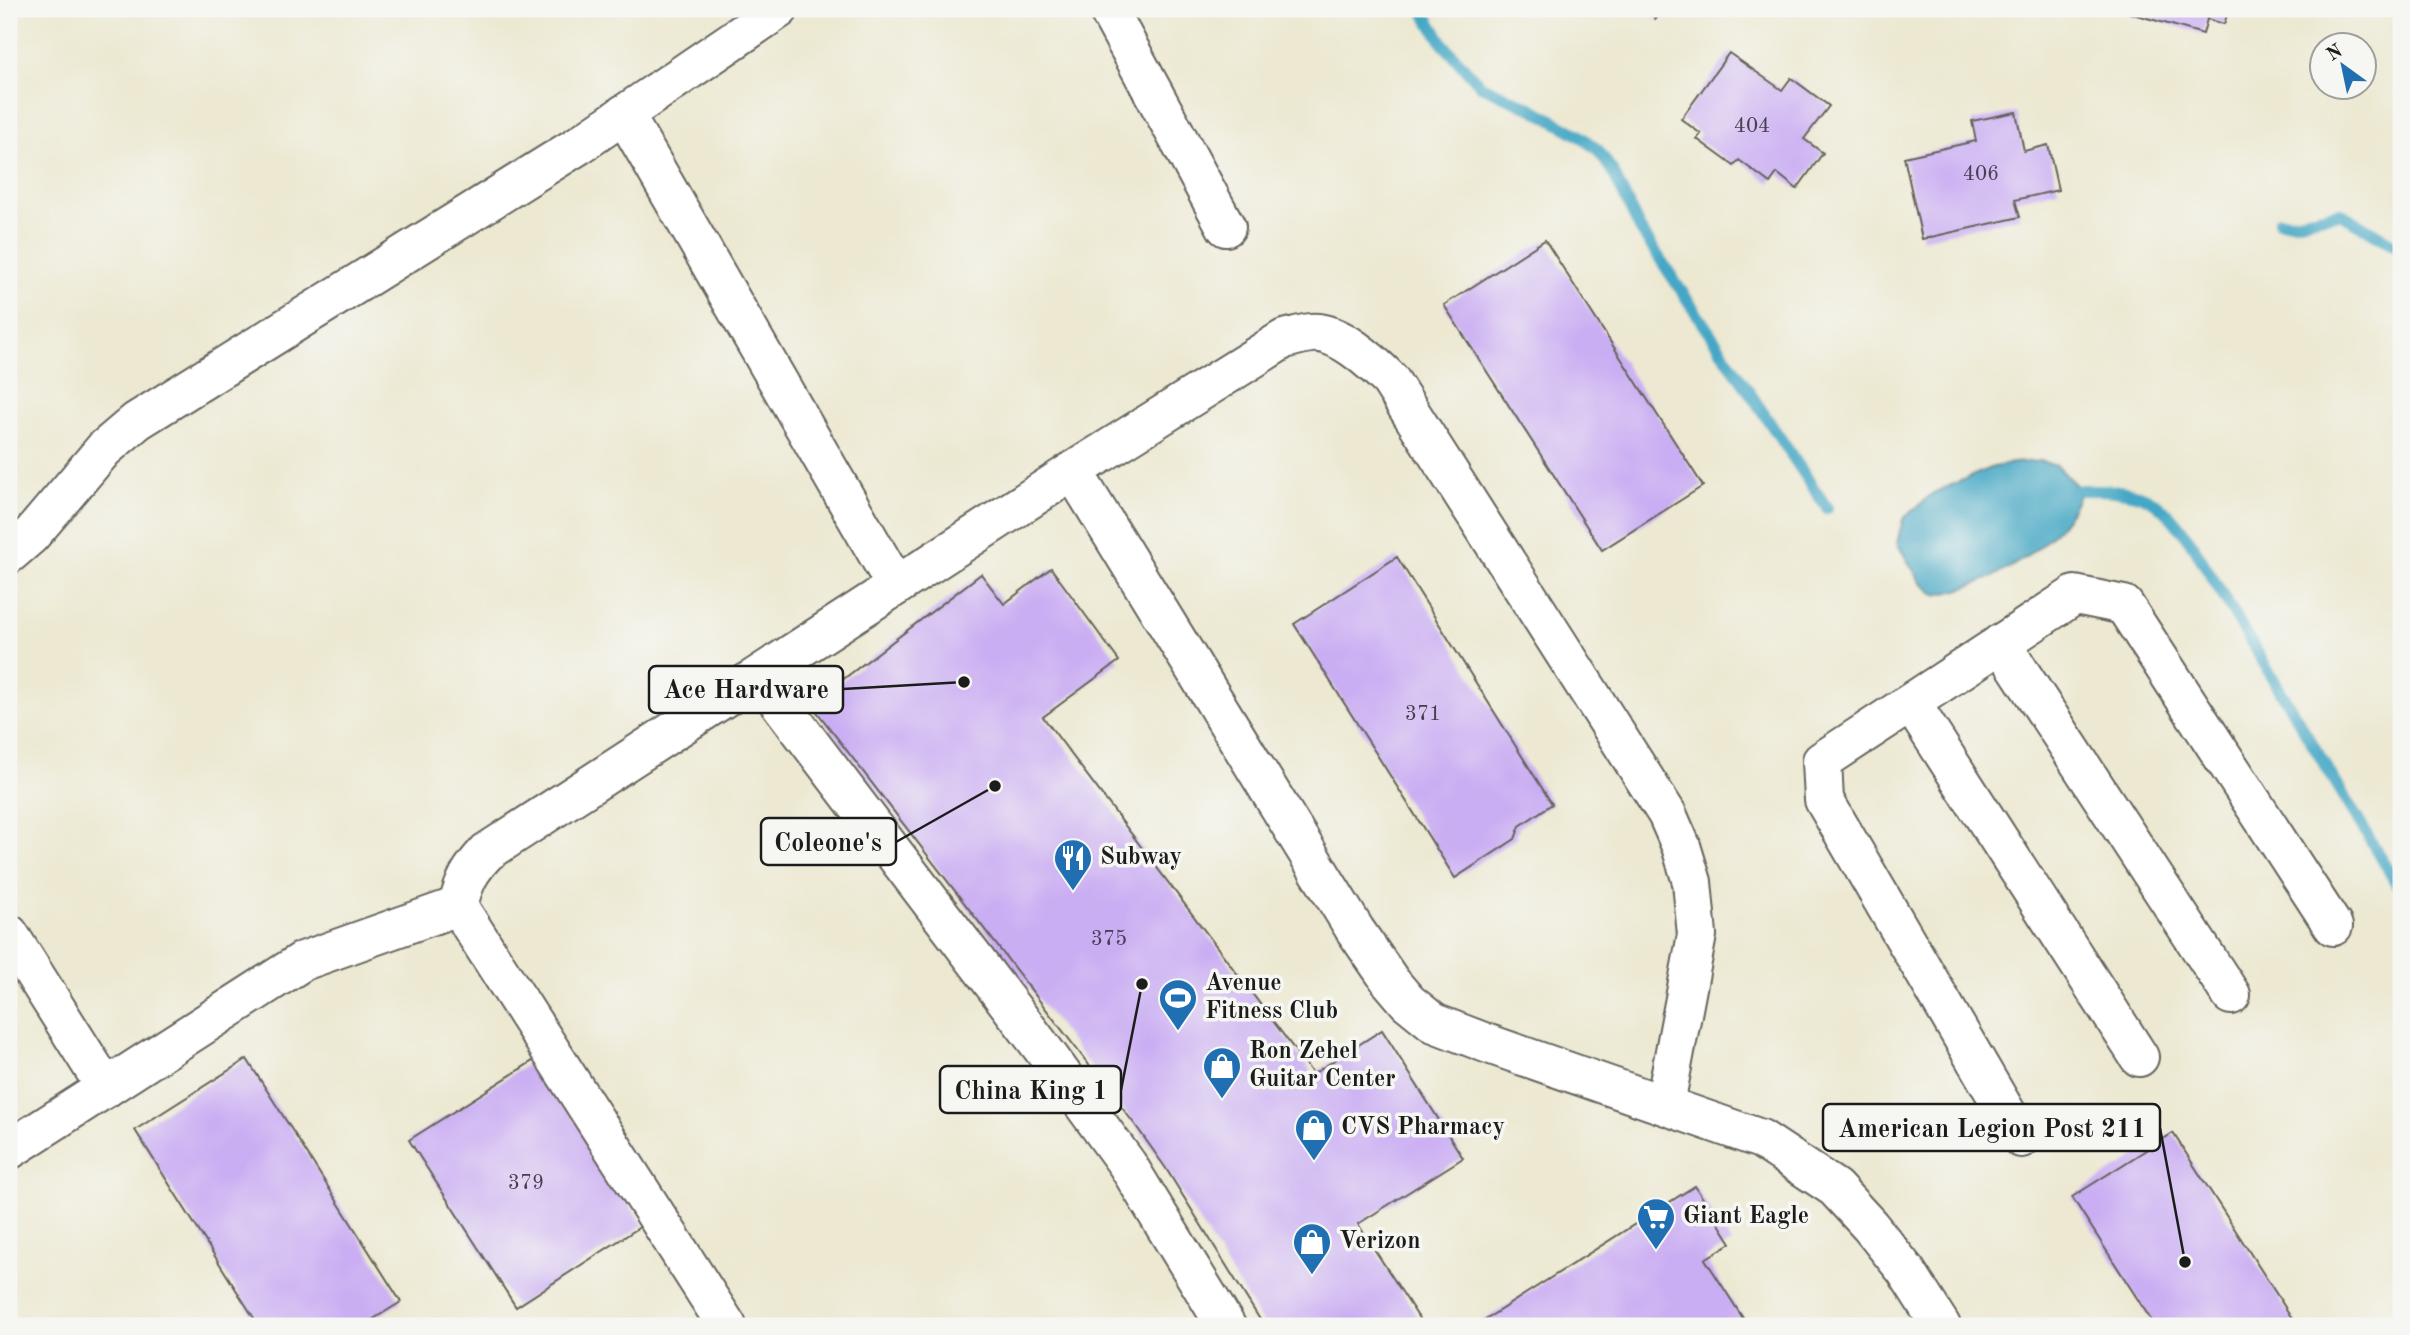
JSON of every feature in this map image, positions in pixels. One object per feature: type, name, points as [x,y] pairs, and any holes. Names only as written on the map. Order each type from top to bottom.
[{"type":"street","points":[[9,554],[31,535],[104,449],[137,421],[579,145],[779,9]]},
{"type":"street","points":[[1108,9],[1226,227]]},
{"type":"street","points":[[624,114],[897,586]]},
{"type":"street","points":[[727,1326],[458,906],[470,870],[487,852],[1073,471],[1284,339],[1314,332],[1345,342],[1368,358],[1390,380],[1667,814],[1692,882],[1697,935],[1665,1104]]},
{"type":"street","points":[[1073,471],[1355,930],[1408,1002],[1434,1023],[1761,1139],[1835,1188],[1906,1271],[1941,1326]]},
{"type":"street","points":[[2021,1138],[1824,800],[1822,761],[2075,595],[2124,604],[2333,926]]},
{"type":"street","points":[[2001,643],[2231,995]]},
{"type":"street","points":[[759,676],[1049,1057],[1127,1164],[1226,1326]]},
{"type":"street","points":[[1911,703],[2139,1057]]},
{"type":"street","points":[[9,1150],[303,961],[458,906]]},
{"type":"street","points":[[9,934],[106,1088]]},
{"type":"water","points":[[2041,461],[2056,466],[2081,490],[2057,529],[2022,560],[1980,582],[1936,595],[1921,583],[1897,543],[1903,519],[1933,493],[1990,468]]},
{"type":"building","points":[[1648,9],[1670,9],[1655,19]]},
{"type":"building","points":[[2127,9],[2229,9],[2224,24],[2207,19],[2203,34],[2126,12]]},
{"type":"building","points":[[1729,53],[1782,90],[1791,78],[1829,106],[1804,139],[1823,153],[1797,189],[1777,173],[1770,183],[1739,160],[1734,166],[1697,139],[1701,134],[1681,119]]},
{"type":"building","points":[[2016,112],[2024,151],[2048,145],[2058,190],[2015,200],[2020,217],[1922,239],[1904,157],[1976,141],[1972,121]]},
{"type":"building","points":[[1545,240],[1703,486],[1602,550],[1444,305]]},
{"type":"building","points":[[1397,557],[1552,804],[1520,826],[1515,839],[1455,878],[1294,624]]},
{"type":"building","points":[[1051,568],[1119,661],[1043,717],[1313,1074],[1382,1030],[1463,1158],[1358,1224],[1424,1326],[1264,1326],[1165,1167],[1136,1126],[811,704],[981,574],[1004,604]]},
{"type":"building","points":[[247,1059],[401,1302],[362,1326],[259,1326],[135,1130]]},
{"type":"building","points":[[536,1059],[643,1225],[516,1307],[409,1140]]},
{"type":"building","points":[[2173,1133],[2297,1326],[2155,1326],[2072,1197]]},
{"type":"building","name":"Giant Eagle","points":[[1695,1186],[1731,1243],[1705,1259],[1748,1326],[1475,1326]]},
{"type":"waterway","points":[[1422,9],[1444,45],[1481,86],[1531,108],[1577,134],[1598,150],[1613,172],[1640,229],[1827,508]]},
{"type":"waterway","points":[[2279,221],[2293,222],[2340,213],[2401,249]]},
{"type":"waterway","points":[[2081,490],[2120,491],[2146,498],[2168,514],[2179,527],[2192,544],[2401,891]]},
{"type":"place","name":"Ace Hardware","points":[[964,682]]},
{"type":"place","name":"Coleone's","points":[[995,786]]},
{"type":"place","name":"Subway","points":[[1073,892]]},
{"type":"place","name":"China King 1","points":[[1142,984]]},
{"type":"place","name":"Avenue Fitness Club","points":[[1178,1032]]},
{"type":"place","name":"Ron Zehel Guitar Center","points":[[1222,1100]]},
{"type":"place","name":"CVS Pharmacy","points":[[1314,1162]]},
{"type":"place","name":"Giant Eagle","points":[[1656,1251]]},
{"type":"place","name":"American Legion Post 211","points":[[2185,1262]]},
{"type":"place","name":"Verizon","points":[[1312,1276]]}]
